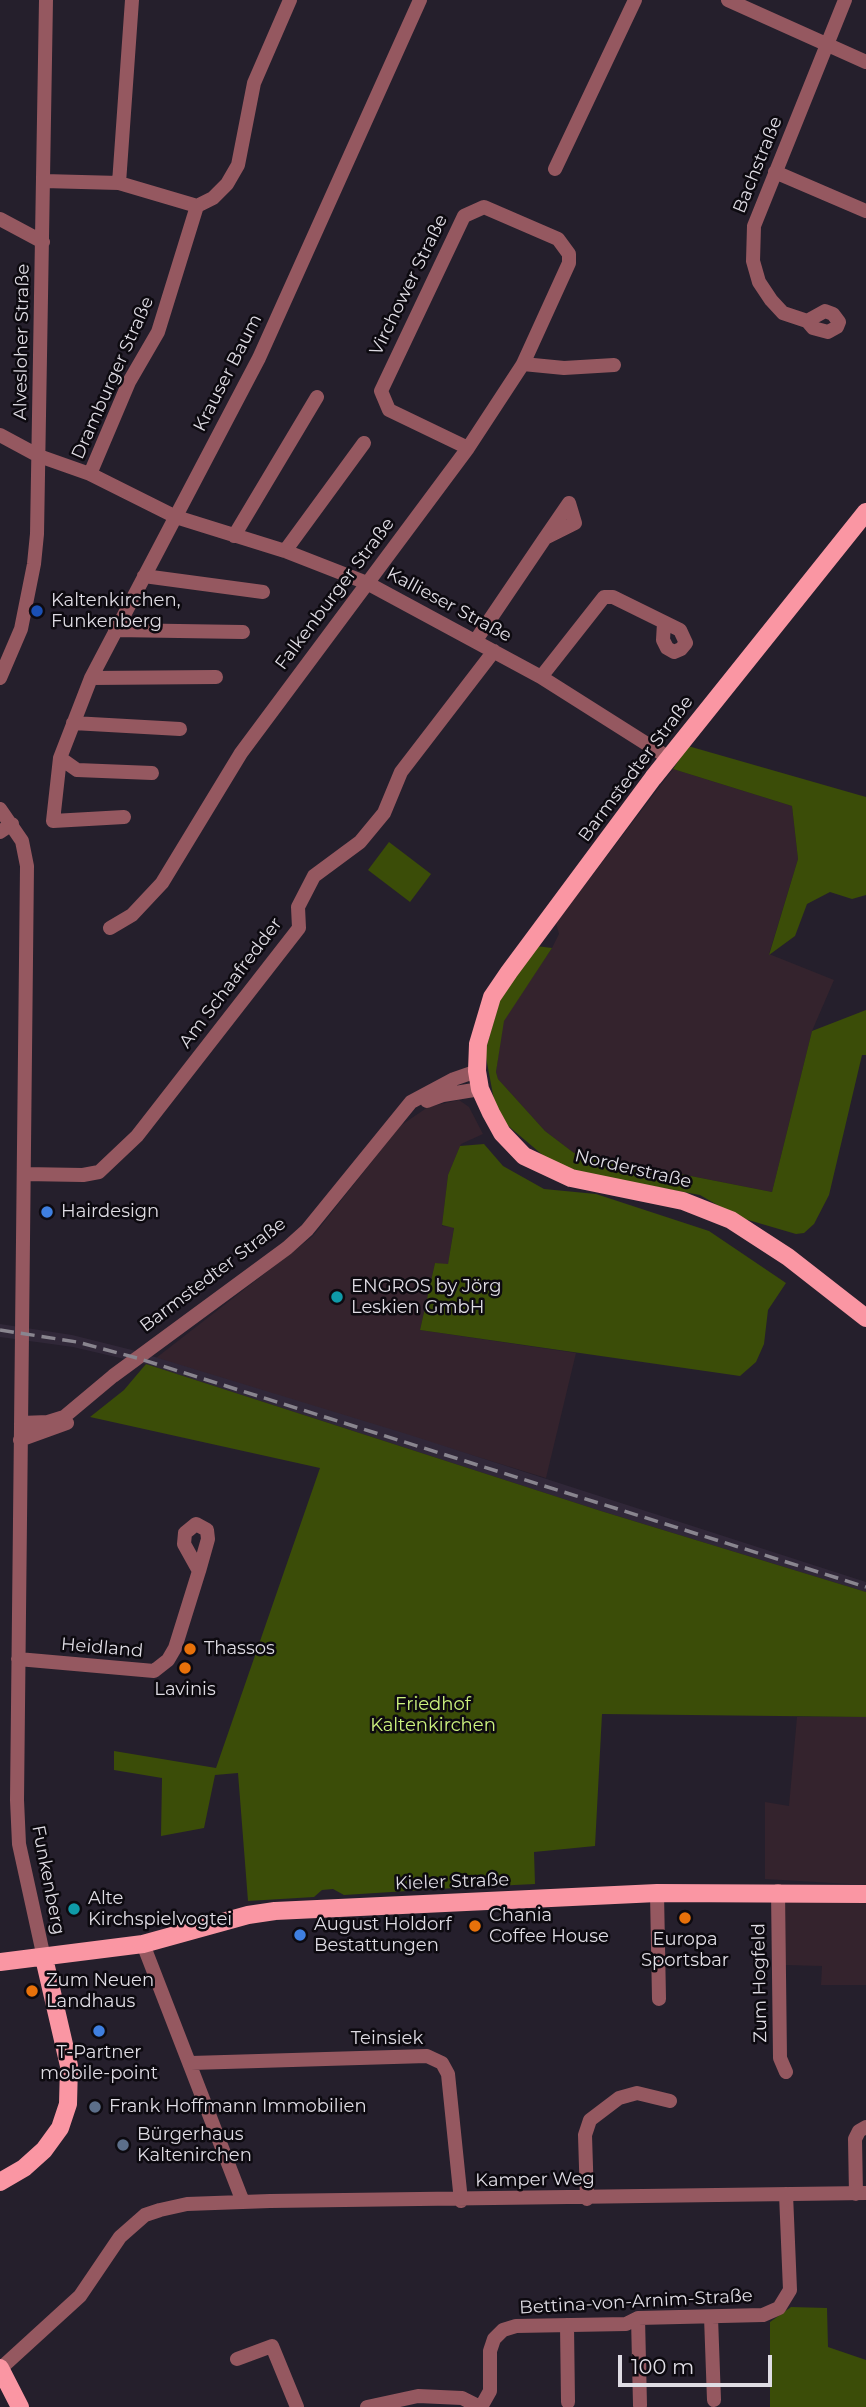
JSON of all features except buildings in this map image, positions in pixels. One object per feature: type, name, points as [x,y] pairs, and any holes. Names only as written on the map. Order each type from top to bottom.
[{"type":"main road","name":"Barmstedter Straße","points":[[479,1080],[478,1044],[492,997],[669,758],[865,513]]},
{"type":"main road","name":"Norderstraße","points":[[479,1080],[502,1133],[524,1156],[570,1178],[655,1194],[709,1210],[761,1238],[866,1318]]},
{"type":"main road","name":"Kieler Straße","points":[[0,1962],[143,1944],[248,1915],[275,1911],[657,1893],[778,1891],[866,1894]]},
{"type":"main road","points":[[0,2182],[24,2168],[44,2150],[60,2128],[68,2104],[68,2060],[44,1958]]},
{"type":"main road","points":[[0,2368],[20,2407]]},
{"type":"street","name":"Alvesloher Straße","points":[[0,678],[21,629],[34,564],[39,456],[46,0]]},
{"type":"street","points":[[119,183],[132,0]]},
{"type":"street","points":[[44,181],[119,183],[197,206],[213,198],[227,184],[238,165],[254,83],[290,0]]},
{"type":"street","name":"Krauser Baum","points":[[124,817],[54,821],[60,758],[91,678],[259,358],[420,0]]},
{"type":"street","points":[[555,169],[635,0]]},
{"type":"street","name":"Bachstraße","points":[[807,321],[783,313],[759,282],[752,261],[754,226],[845,0]]},
{"type":"street","points":[[734,1],[866,62]]},
{"type":"street","points":[[775,172],[865,209]]},
{"type":"street","name":"Dramburger Straße","points":[[90,474],[129,382],[158,332],[197,206]]},
{"type":"street","name":"Virchower Straße","points":[[468,448],[389,410],[381,391],[464,216],[476,208],[492,208],[548,234],[564,245],[569,264]]},
{"type":"street","points":[[0,219],[43,242]]},
{"type":"street","name":"Falkenburger Straße","points":[[110,928],[132,915],[162,883],[241,753],[468,448],[523,364],[569,264]]},
{"type":"street","points":[[523,364],[564,368],[614,365]]},
{"type":"street","points":[[234,536],[317,397]]},
{"type":"street","name":"Kallieser Straße","points":[[0,435],[39,456],[90,474],[176,517],[285,551],[367,583],[541,677],[669,758]]},
{"type":"street","points":[[285,551],[364,443]]},
{"type":"street","points":[[476,640],[545,538]]},
{"type":"street","points":[[144,576],[263,592]]},
{"type":"street","points":[[541,677],[604,597],[613,597],[664,623]]},
{"type":"street","points":[[115,630],[243,632]]},
{"type":"street","name":"Am Schaafredder","points":[[24,1174],[83,1175],[99,1172],[137,1136],[299,928],[298,907],[314,876],[360,842],[384,813],[401,772],[494,650]]},
{"type":"street","points":[[91,678],[216,677]]},
{"type":"street","points":[[73,723],[180,729]]},
{"type":"street","points":[[60,758],[77,770],[152,773]]},
{"type":"street","name":"Funkenberg","points":[[0,809],[6,828],[22,841],[27,866],[18,1659],[19,1844],[44,1958]]},
{"type":"street","name":"Barmstedter Straße","points":[[21,1423],[48,1422],[64,1417],[113,1376],[294,1242],[398,1117],[479,1080]]},
{"type":"street","name":"Barmstedter Straße","points":[[20,1440],[60,1428],[74,1419],[96,1392]]},
{"type":"street","name":"Heidland","points":[[18,1659],[154,1671],[168,1660],[176,1648],[198,1571]]},
{"type":"street","name":"Zum Hogfeld","points":[[778,1891],[780,2058],[786,2073]]},
{"type":"street","points":[[657,1893],[659,1999]]},
{"type":"street","points":[[143,1944],[243,2202]]},
{"type":"street","name":"Teinsiek","points":[[191,2063],[427,2056],[442,2063],[448,2074],[461,2201]]},
{"type":"street","points":[[587,2199],[585,2135],[590,2120],[619,2098],[636,2093],[670,2101]]},
{"type":"street","points":[[861,2193],[855,2139],[859,2131],[866,2127]]},
{"type":"street","name":"Kamper Weg","points":[[0,2368],[80,2296],[115,2243],[145,2215],[187,2204],[861,2193]]},
{"type":"street","name":"Bettina-von-Arnim-Straße","points":[[481,2407],[490,2391],[490,2351],[494,2339],[503,2330],[516,2326],[626,2324],[638,2318],[763,2315],[779,2308],[786,2301],[790,2290],[786,2194]]},
{"type":"street","name":"Kamper Weg","points":[[131,2228],[205,2205]]},
{"type":"street","points":[[711,2317],[714,2400]]},
{"type":"street","points":[[638,2318],[640,2405]]},
{"type":"street","points":[[567,2325],[568,2402]]},
{"type":"street","points":[[237,2359],[272,2346],[297,2407]]},
{"type":"street","points":[[368,2407],[418,2396],[462,2398],[481,2407]]},
{"type":"shaded area","points":[[673,769],[792,806],[798,859],[769,954],[834,980],[812,1031],[772,1192],[574,1153],[545,1131],[498,1079],[496,1072],[503,1021],[552,948],[559,934],[556,923]]},
{"type":"shaded area","points":[[459,1100],[469,1107],[483,1134],[461,1144],[448,1175],[442,1226],[454,1227],[448,1265],[435,1263],[420,1330],[576,1353],[546,1478],[156,1358],[313,1236],[400,1126],[428,1107]]},
{"type":"shaded area","points":[[0,1324],[72,1335],[132,1350],[410,1435],[866,1582],[866,1592],[601,1511],[146,1364],[73,1347],[0,1337]]},
{"type":"shaded area","points":[[797,1717],[866,1717],[866,1885],[765,1879],[765,1802],[789,1806]]},
{"type":"shaded area","points":[[783,1899],[866,1902],[866,1985],[821,1985],[822,1966],[784,1965]]},
{"type":"green space","points":[[688,746],[866,797],[866,895],[852,899],[830,892],[807,904],[795,936],[769,955],[798,859],[792,806],[673,769]]},
{"type":"green space","points":[[389,842],[431,874],[410,902],[368,870]]},
{"type":"green space","points":[[536,946],[552,948],[504,1021],[496,1072],[498,1079],[545,1131],[574,1153],[772,1192],[812,1031],[866,1010],[866,1055],[862,1055],[829,1195],[814,1224],[804,1233],[796,1234],[738,1217],[700,1195],[574,1172],[552,1163],[506,1124],[494,1100],[485,1052],[500,1000]]},
{"type":"green space","points":[[484,1144],[503,1166],[544,1189],[596,1194],[709,1231],[786,1283],[768,1310],[764,1344],[756,1362],[740,1376],[420,1330],[435,1263],[448,1264],[454,1228],[442,1225],[448,1175],[460,1146]]},
{"type":"green space","name":"Friedhof Kaltenkirchen","points":[[146,1364],[601,1511],[866,1592],[866,1717],[602,1714],[595,1846],[534,1852],[535,1884],[474,1887],[470,1882],[463,1882],[455,1888],[344,1895],[333,1889],[322,1890],[314,1897],[248,1901],[238,1773],[215,1775],[204,1828],[161,1836],[162,1778],[114,1770],[114,1751],[216,1768],[320,1468],[90,1417],[124,1390]]},
{"type":"green space","points":[[791,2307],[827,2308],[828,2347],[866,2360],[866,2407],[770,2407],[770,2322]]},
{"type":"railway","points":[[0,1330],[77,1342],[137,1358],[866,1587]]},
{"type":"place","name":"Kaltenkirchen, Funkenberg","points":[[37,611]]},
{"type":"place","name":"Hairdesign","points":[[47,1212]]},
{"type":"place","name":"ENGROS by Jörg Leskien GmbH","points":[[337,1297]]},
{"type":"place","name":"Thassos","points":[[190,1649]]},
{"type":"place","name":"Lavinis","points":[[185,1668]]},
{"type":"place","name":"Alte Kirchspielvogtei","points":[[74,1909]]},
{"type":"place","name":"Europa Sportsbar","points":[[685,1918]]},
{"type":"place","name":"Chania Coffee House","points":[[475,1926]]},
{"type":"place","name":"August Holdorf Bestattungen","points":[[300,1935]]},
{"type":"place","name":"Zum Neuen Landhaus","points":[[32,1991]]},
{"type":"place","name":"T-Partner mobile-point","points":[[99,2031]]},
{"type":"place","name":"Frank Hoffmann Immobilien","points":[[95,2107]]},
{"type":"place","name":"Bürgerhaus Kaltenirchen","points":[[123,2145]]}]
